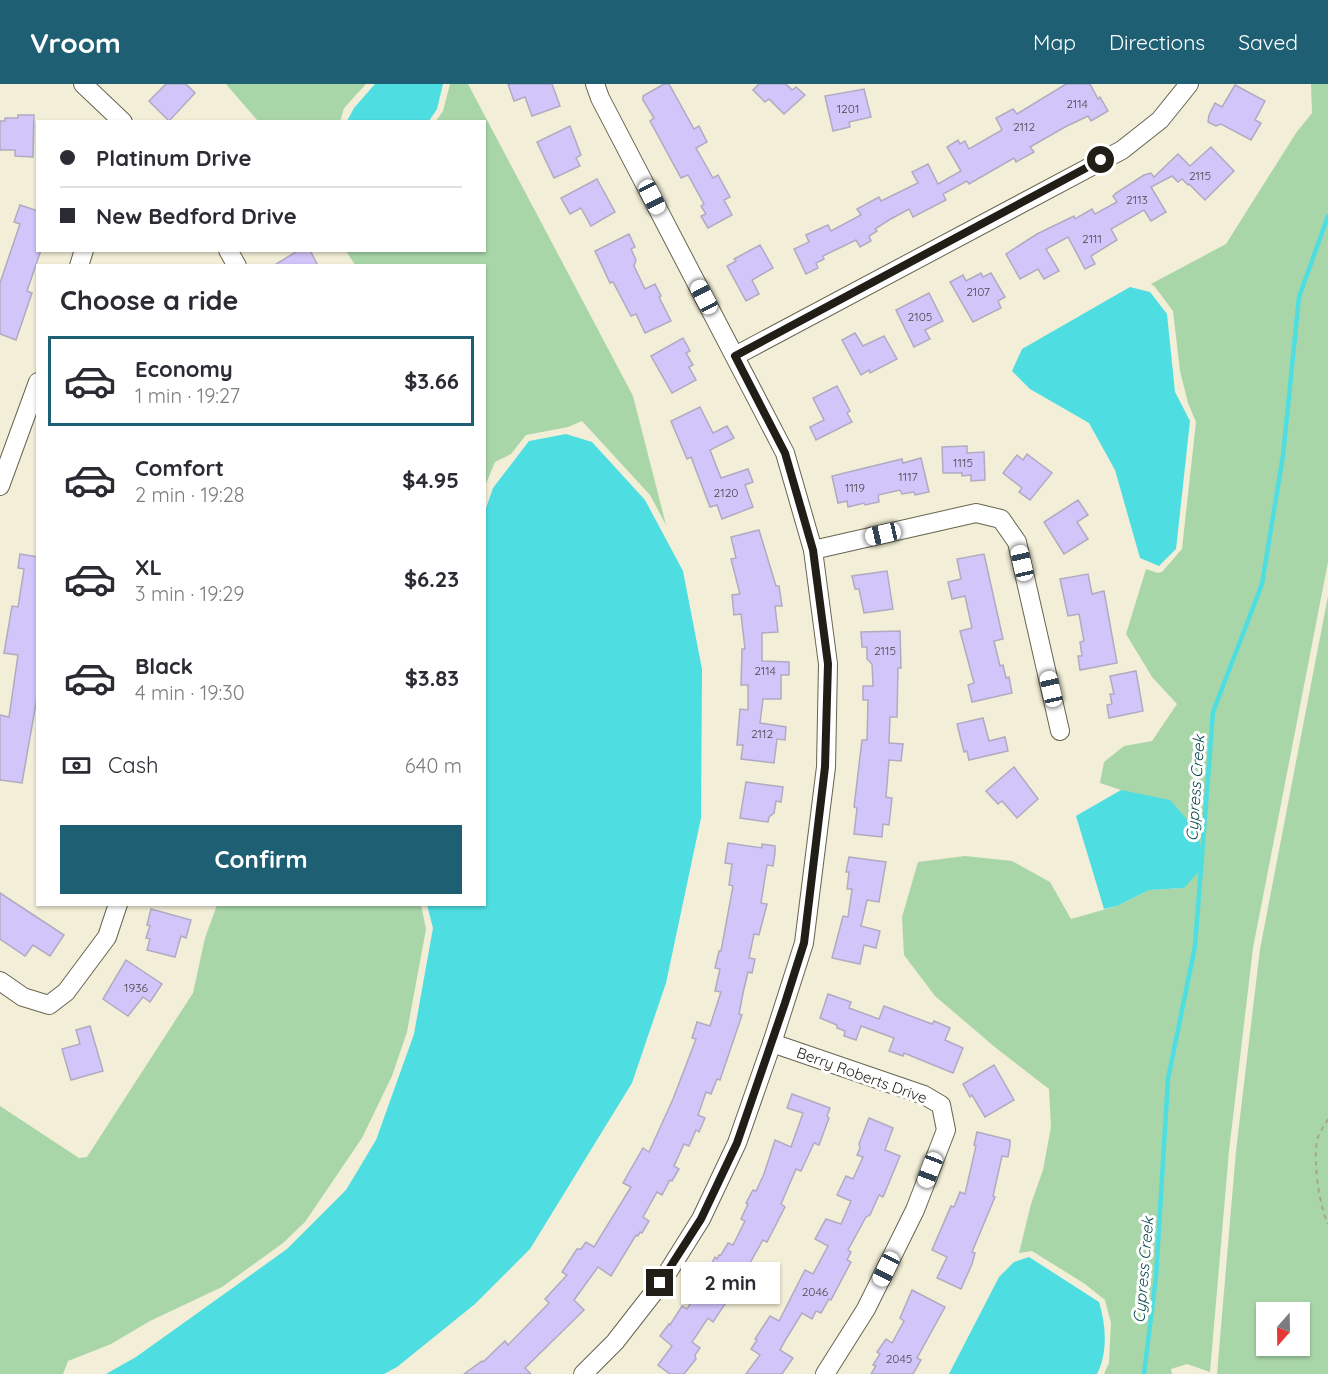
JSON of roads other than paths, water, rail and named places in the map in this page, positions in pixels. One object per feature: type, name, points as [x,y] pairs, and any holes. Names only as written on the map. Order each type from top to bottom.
[{"type":"street","points":[[83,84],[121,120]]},
{"type":"street","points":[[583,1374],[615,1342],[648,1300],[701,1219],[737,1143],[772,1043],[804,943],[825,767],[828,664],[813,550],[785,453],[595,84]]},
{"type":"street","points":[[735,356],[1122,150],[1160,120],[1188,84]]},
{"type":"street","points":[[0,486],[36,387]]},
{"type":"street","points":[[813,550],[976,513],[1001,519],[1017,542],[1060,730]]},
{"type":"street","points":[[0,981],[23,997],[49,1005],[66,992],[107,937],[117,906]]},
{"type":"street","name":"Berry Roberts Drive","points":[[772,1043],[924,1095],[941,1105],[946,1130],[915,1210],[866,1309],[825,1374]]},
{"type":"water","points":[[375,84],[443,84],[437,109],[430,120],[348,120],[354,108]]},
{"type":"water","points":[[1130,287],[1150,292],[1167,314],[1175,392],[1190,421],[1176,549],[1159,566],[1140,558],[1115,470],[1089,423],[1030,389],[1012,371],[1022,349]]},
{"type":"water","points":[[566,434],[592,442],[645,500],[683,571],[702,669],[701,818],[666,983],[632,1083],[530,1249],[475,1304],[397,1367],[384,1374],[106,1374],[136,1357],[287,1249],[346,1190],[376,1140],[414,1034],[433,928],[427,906],[486,906],[486,508],[493,488],[529,441]]},
{"type":"water","points":[[1121,790],[1170,800],[1199,833],[1202,868],[1184,888],[1149,890],[1117,906],[1104,909],[1076,816]]},
{"type":"water","points":[[1029,1257],[1099,1302],[1105,1338],[1101,1366],[1097,1374],[949,1374],[999,1277],[1014,1262]]},
{"type":"waterway","name":"Cypress Creek","points":[[1144,1374],[1156,1277],[1168,1079],[1195,946],[1213,712],[1262,584],[1283,455],[1299,297],[1328,216]]}]
